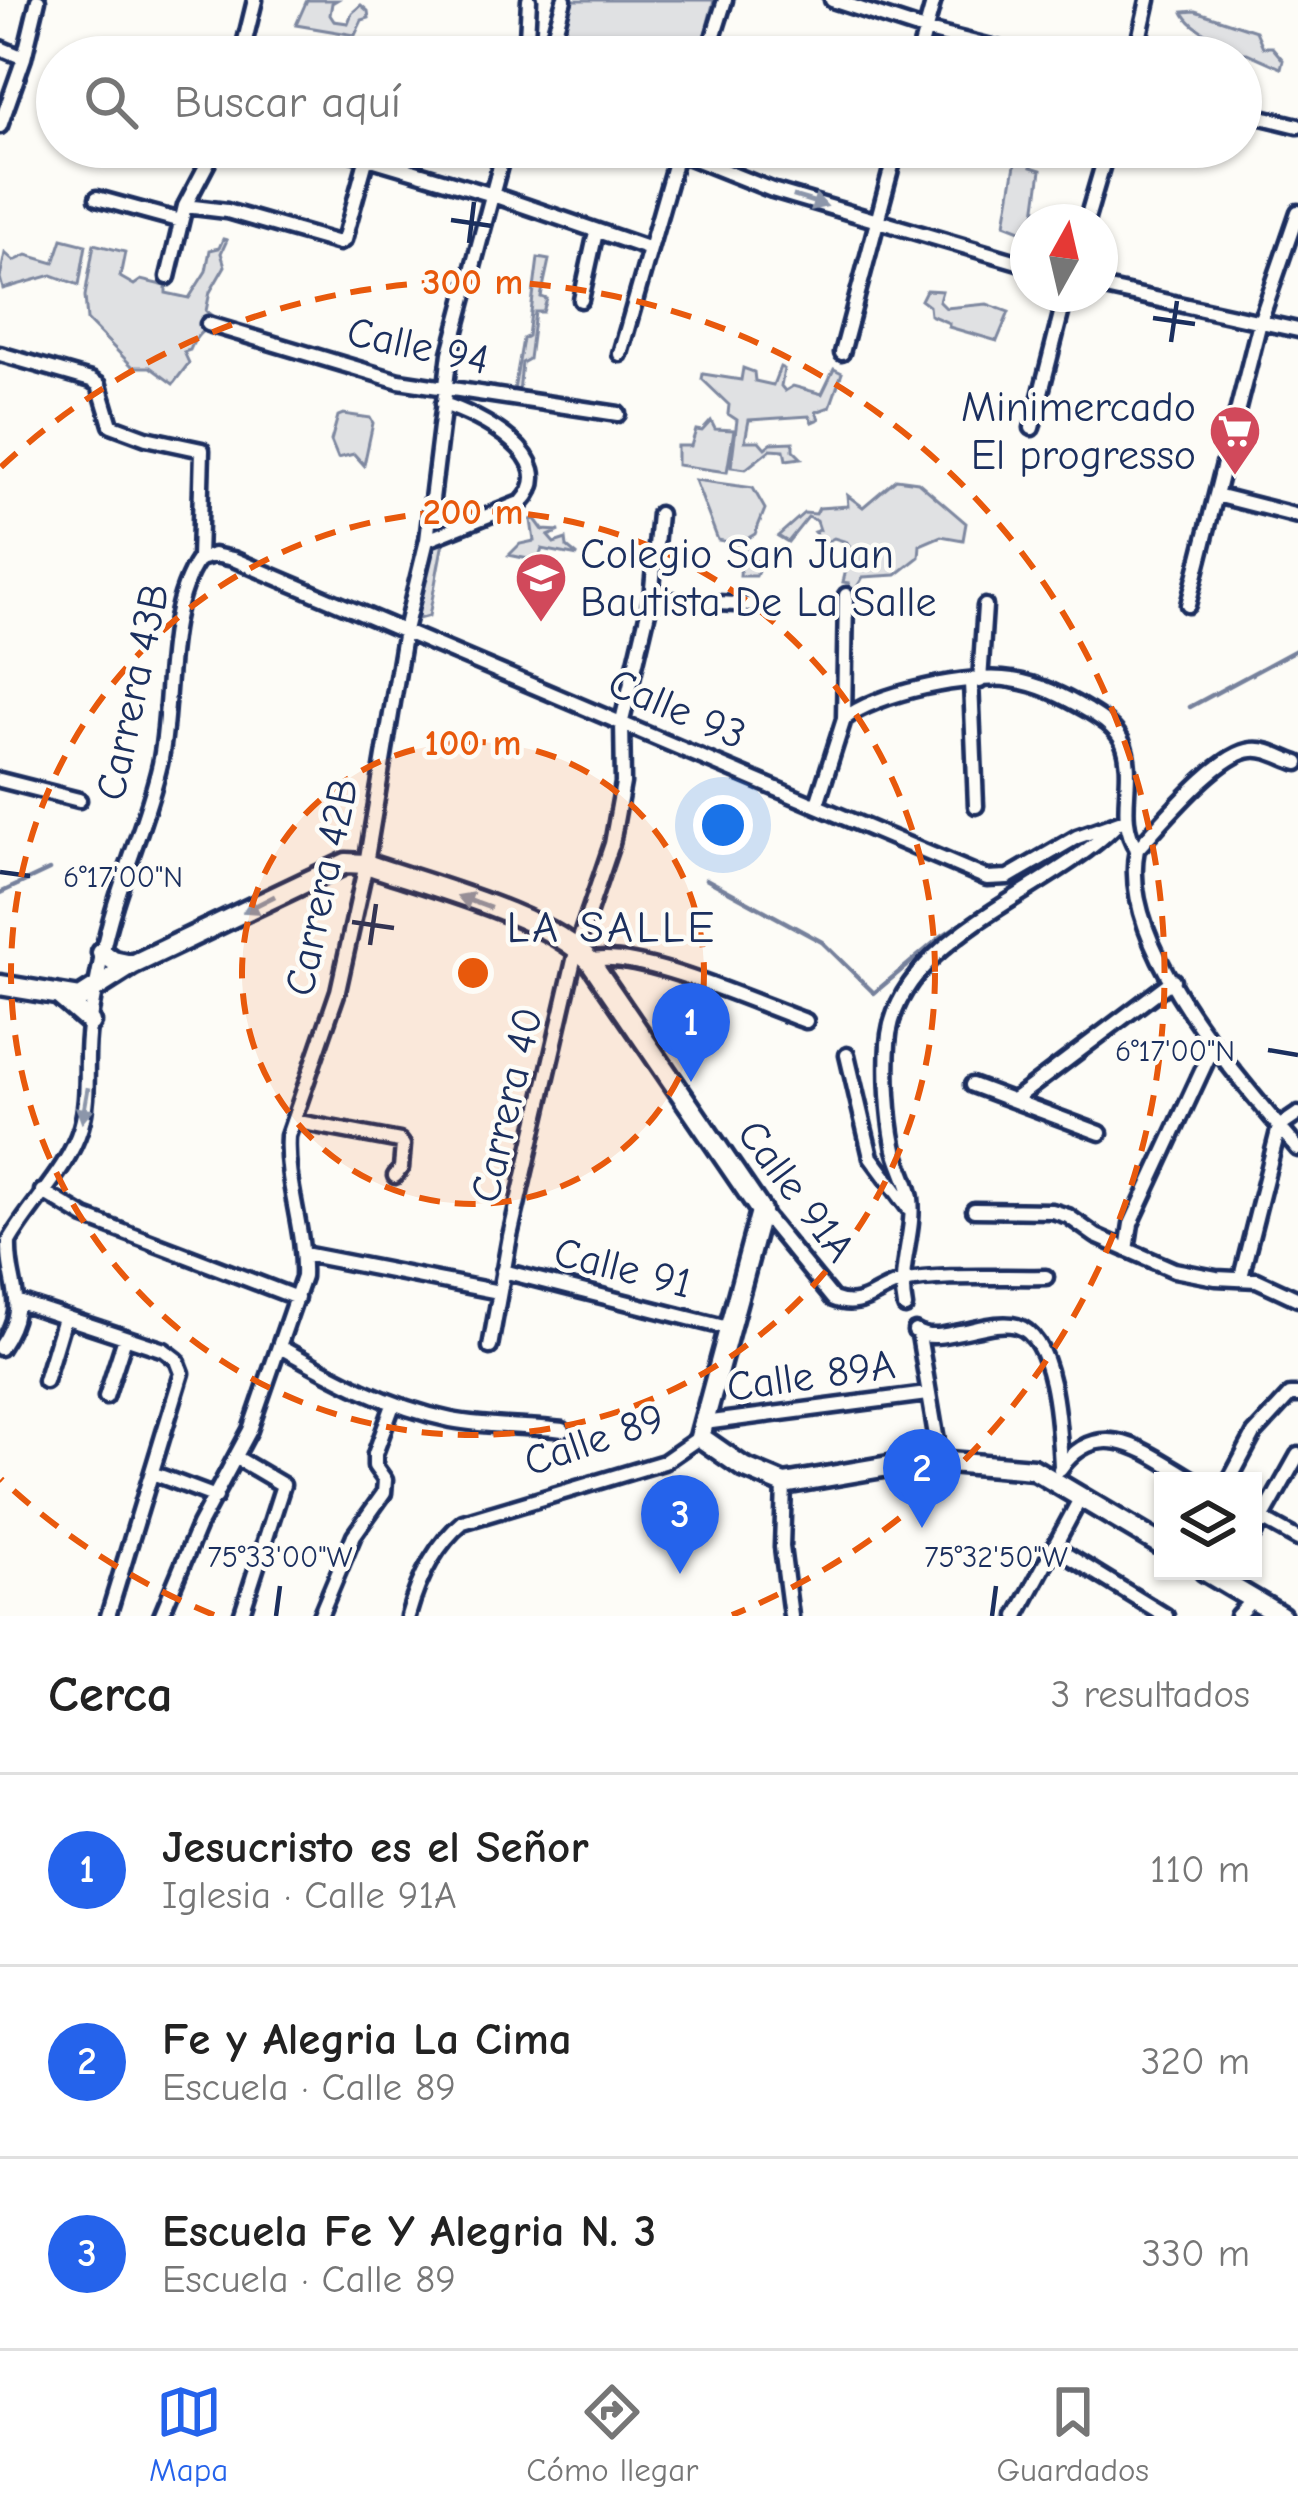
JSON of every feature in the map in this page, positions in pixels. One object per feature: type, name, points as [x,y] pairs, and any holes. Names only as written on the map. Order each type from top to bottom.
[{"type":"street","points":[[0,126],[38,0]]},
{"type":"street","points":[[246,36],[255,0]]},
{"type":"street","points":[[527,36],[529,0]]},
{"type":"street","points":[[554,36],[564,0]]},
{"type":"street","points":[[714,36],[725,0]]},
{"type":"street","points":[[832,0],[948,36]]},
{"type":"street","points":[[923,36],[934,0]]},
{"type":"street","points":[[1140,36],[1148,0]]},
{"type":"street","points":[[0,48],[24,58]]},
{"type":"street","points":[[1262,117],[1298,126]]},
{"type":"street","points":[[168,277],[184,206],[205,168]]},
{"type":"street","points":[[184,206],[226,211],[327,242],[344,240],[364,168]]},
{"type":"street","points":[[401,168],[650,249]]},
{"type":"street","name":"Carrera 42B","points":[[161,1616],[199,1525],[237,1458],[297,1298],[304,1254],[287,1160],[293,1120],[338,991],[366,864],[405,631],[427,540],[450,353],[500,168]]},
{"type":"street","points":[[620,354],[669,168]]},
{"type":"street","points":[[721,168],[772,190],[1010,260]]},
{"type":"street","points":[[842,353],[892,168]]},
{"type":"street","points":[[1091,204],[1102,168]]},
{"type":"street","points":[[97,198],[181,221]]},
{"type":"street","points":[[1188,605],[1261,322],[1298,212]]},
{"type":"street","points":[[581,300],[596,232]]},
{"type":"street","points":[[1118,290],[1298,330]]},
{"type":"street","points":[[1032,428],[1061,312]]},
{"type":"street","name":"Calle 94","points":[[208,324],[444,396],[618,414]]},
{"type":"street","name":"Carrera 43B","points":[[0,353],[92,380],[99,385],[111,424],[122,430],[202,450],[199,559],[191,570],[173,642],[160,761],[114,899],[102,953],[80,1129],[65,1163],[9,1242],[19,1302]]},
{"type":"street","points":[[427,540],[522,502],[532,492],[534,471],[529,457],[444,396]]},
{"type":"street","points":[[1216,495],[1298,515]]},
{"type":"street","name":"Carrera 40","points":[[490,1347],[503,1271],[612,844],[623,783],[622,721],[651,599],[659,514]]},
{"type":"street","name":"Calle 93","points":[[199,559],[214,555],[233,560],[987,878],[1008,877],[1077,837],[1122,821]]},
{"type":"street","points":[[817,804],[844,718],[846,595]]},
{"type":"street","points":[[651,599],[752,605]]},
{"type":"street","points":[[976,806],[975,681],[986,606]]},
{"type":"street","points":[[844,718],[861,705],[950,683],[1010,679],[1059,694],[1109,723],[1121,739],[1128,782],[1122,821],[1137,848]]},
{"type":"street","points":[[1298,764],[1268,751],[1237,754],[1206,778],[1137,848],[1134,862],[1139,915],[1173,980],[1214,1045],[1298,1149]]},
{"type":"street","points":[[0,780],[79,800]]},
{"type":"street","points":[[905,1307],[900,1283],[910,1195],[894,1144],[888,1074],[888,1039],[897,1006],[915,976],[952,940],[1049,878],[1122,821]]},
{"type":"street","points":[[0,986],[80,998],[132,965],[333,867],[366,864],[548,929],[584,954],[661,969],[806,1021]]},
{"type":"street","points":[[102,953],[113,962],[132,965]]},
{"type":"street","name":"Calle 91A","points":[[584,954],[761,1211],[832,1299],[848,1305],[862,1302],[900,1283]]},
{"type":"street","points":[[1015,1099],[1173,980]]},
{"type":"street","points":[[60,996],[90,1022]]},
{"type":"street","points":[[1127,1250],[1131,1224],[1214,1045]]},
{"type":"street","points":[[848,1055],[871,1157],[910,1211]]},
{"type":"street","points":[[972,1085],[1100,1133]]},
{"type":"street","points":[[1241,1277],[1280,1127],[1298,1114]]},
{"type":"street","points":[[293,1120],[400,1141],[401,1168],[394,1176]]},
{"type":"street","points":[[40,1194],[297,1298]]},
{"type":"street","points":[[974,1210],[1052,1211],[1174,1270],[1257,1280],[1298,1300]]},
{"type":"street","points":[[702,1430],[761,1211]]},
{"type":"street","name":"Calle 91","points":[[304,1254],[499,1292]]},
{"type":"street","name":"Calle 91","points":[[503,1271],[728,1328]]},
{"type":"street","points":[[900,1283],[1046,1277]]},
{"type":"street","points":[[0,1348],[19,1302],[164,1350],[177,1360],[182,1373],[108,1616]]},
{"type":"street","points":[[46,1381],[64,1318]]},
{"type":"street","points":[[940,1459],[917,1333],[1005,1325],[1030,1333],[1041,1344],[1050,1376],[1058,1474]]},
{"type":"street","points":[[106,1397],[125,1338]]},
{"type":"street","points":[[280,1347],[327,1376],[393,1405],[455,1421],[563,1430]]},
{"type":"street","name":"Calle 89A","points":[[702,1430],[927,1394]]},
{"type":"street","points":[[1234,1472],[1254,1434],[1290,1395],[1298,1395]]},
{"type":"street","points":[[320,1616],[354,1534],[384,1493],[385,1480],[375,1466],[374,1454],[393,1405]]},
{"type":"street","name":"Calle 89","points":[[408,1616],[413,1595],[444,1538],[463,1522],[664,1462],[702,1430],[743,1467],[784,1484]]},
{"type":"street","points":[[1058,1474],[1076,1451],[1122,1439],[1179,1472]]},
{"type":"street","points":[[1262,1510],[1298,1455]]},
{"type":"street","points":[[237,1458],[283,1485],[241,1616]]},
{"type":"street","points":[[791,1616],[782,1547],[784,1484],[940,1459],[1033,1469],[1058,1474],[1082,1497],[1154,1541]]},
{"type":"street","points":[[152,1473],[216,1497]]},
{"type":"street","points":[[1023,1614],[1082,1497]]},
{"type":"street","points":[[1262,1518],[1298,1539]]},
{"type":"street","points":[[1054,1546],[1166,1616]]},
{"type":"street","points":[[1231,1580],[1281,1616]]},
{"type":"street","points":[[1238,1616],[1253,1599]]},
{"type":"shaded area","points":[[307,0],[337,0],[330,15],[334,21],[348,23],[361,5],[369,18],[362,20],[355,35],[296,25]]},
{"type":"shaded area","points":[[563,0],[714,0],[705,36],[554,36]]},
{"type":"shaded area","points":[[1195,11],[1256,31],[1258,36],[1209,36],[1183,12]]},
{"type":"shaded area","points":[[1262,45],[1272,47],[1283,60],[1281,68],[1262,60]]},
{"type":"shaded area","points":[[1014,168],[1041,170],[1036,204],[1010,204],[1010,226],[1005,224]]},
{"type":"shaded area","points":[[62,239],[86,245],[79,285],[52,275],[3,289],[0,278],[5,253],[14,261],[27,255],[54,263]]},
{"type":"shaded area","points":[[227,240],[221,253],[225,266],[210,292],[206,311],[217,320],[184,352],[189,363],[173,384],[150,367],[133,367],[87,320],[85,296],[94,244],[125,252],[120,277],[134,285],[141,280],[189,298],[206,271],[210,250],[219,248]]},
{"type":"shaded area","points":[[538,258],[549,260],[541,297],[547,299],[543,312],[535,312],[519,393],[514,390],[523,339],[528,336]]},
{"type":"shaded area","points":[[926,290],[942,291],[939,301],[946,308],[987,304],[1009,312],[997,341],[949,327],[930,315],[929,306],[921,300]]},
{"type":"shaded area","points":[[780,367],[785,391],[793,386],[822,394],[834,369],[842,373],[830,407],[816,412],[819,419],[812,422],[809,416],[749,420],[745,441],[759,441],[765,448],[771,443],[793,442],[801,458],[786,460],[784,450],[771,449],[746,469],[731,467],[737,420],[728,414],[729,405],[702,379],[703,374],[741,380],[743,368],[754,372],[755,381],[773,385]]},
{"type":"shaded area","points":[[338,416],[370,418],[373,423],[364,465],[354,454],[338,458],[331,441]]},
{"type":"shaded area","points":[[711,421],[715,429],[734,430],[727,472],[677,465],[677,446],[691,446],[696,430],[702,431]]},
{"type":"shaded area","points":[[896,479],[918,482],[966,523],[963,540],[941,536],[920,545],[919,557],[896,575],[863,577],[854,592],[843,582],[851,550],[847,542],[834,538],[824,543],[814,532],[820,530],[817,521],[808,517],[788,542],[778,536],[804,513],[848,506],[847,495],[863,507]]},
{"type":"shaded area","points":[[695,480],[753,488],[765,509],[755,534],[742,542],[749,557],[761,564],[756,576],[740,576],[741,560],[734,543],[718,540]]},
{"type":"shaded area","points":[[531,520],[543,530],[560,531],[548,536],[554,543],[566,539],[567,547],[578,556],[542,549],[538,561],[509,555],[520,544],[534,541]]},
{"type":"shaded area","points":[[443,542],[429,616],[418,619],[422,576],[433,543]]},
{"type":"waterway","points":[[1190,707],[1298,649]]},
{"type":"waterway","points":[[706,879],[822,942],[874,993],[942,936],[1060,859]]},
{"type":"waterway","points":[[0,893],[49,870]]},
{"type":"place","name":"Minimercado El progresso","points":[[1235,477]]},
{"type":"place","name":"Colegio San Juan Bautista De La Salle","points":[[541,624]]},
{"type":"place","name":"Jesucristo es el Señor","points":[[691,1082]]},
{"type":"place","name":"Fe y Alegria La Cima","points":[[922,1528]]},
{"type":"place","name":"Escuela Fe Y Alegria N. 3","points":[[680,1574]]},
{"type":"district","name":"LA SALLE","points":[[612,927]]}]
